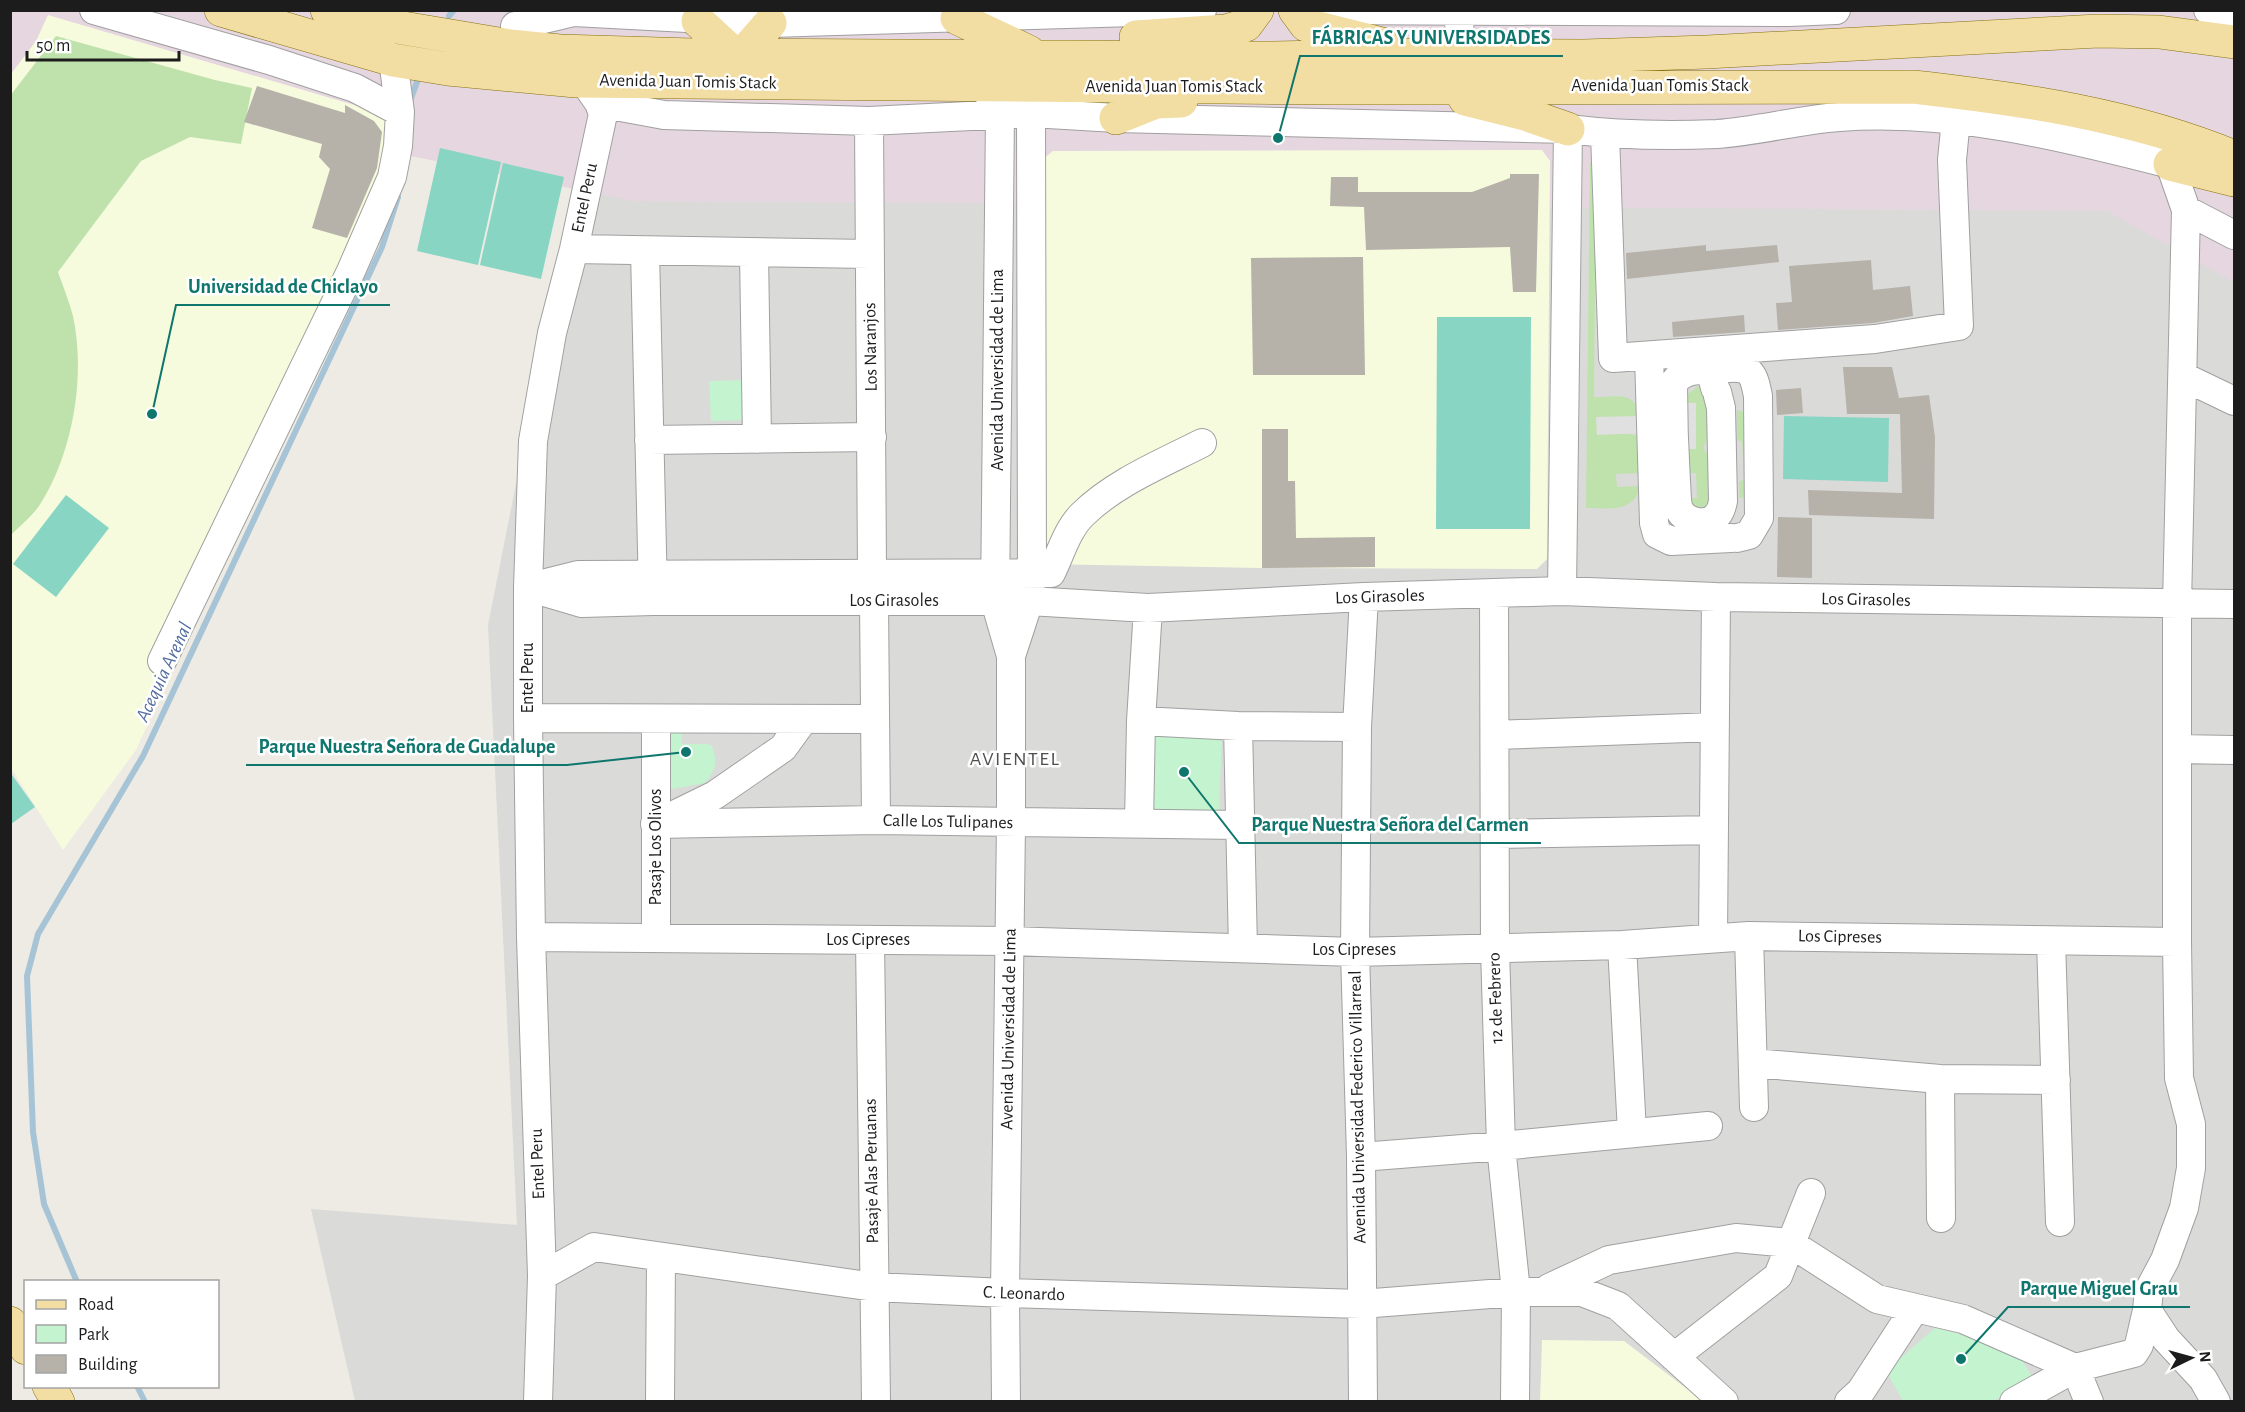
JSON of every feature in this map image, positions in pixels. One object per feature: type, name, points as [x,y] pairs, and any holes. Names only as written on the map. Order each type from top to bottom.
[{"type":"main road","name":"Avenida Juan Tomis Stack","points":[[221,10],[393,60],[448,69],[576,81],[1331,88],[1913,87],[1997,96],[2073,109],[2155,130],[2235,157]]},
{"type":"main road","name":"Avenida Juan Tomis Stack","points":[[327,10],[395,19],[514,28],[560,51],[738,55],[1274,58],[1414,55],[1460,57],[1707,52],[2098,32],[2159,32],[2235,42]]},
{"type":"main road","points":[[1001,38],[1137,36],[1226,31],[1246,25],[1257,10]]},
{"type":"main road","points":[[1295,10],[1306,25],[1371,40],[1414,55]]},
{"type":"main road","points":[[955,14],[1036,56]]},
{"type":"main road","points":[[698,21],[738,55],[770,23]]},
{"type":"main road","points":[[1097,56],[1137,36]]},
{"type":"main road","points":[[1389,87],[1481,102],[1568,129]]},
{"type":"main road","points":[[1116,118],[1156,102],[1234,98],[1331,88]]},
{"type":"main road","points":[[2170,164],[2235,180]]},
{"type":"main road","points":[[10,1323],[24,1345]]},
{"type":"main road","points":[[50,1388],[58,1401]]},
{"type":"street","points":[[94,10],[269,60],[355,88],[400,112]]},
{"type":"street","points":[[514,28],[574,12],[687,18],[698,21],[736,17],[770,23],[955,14],[1202,10]]},
{"type":"street","points":[[1320,10],[1789,12],[1836,10]]},
{"type":"street","points":[[2208,10],[2235,13]]},
{"type":"street","points":[[1459,11],[1460,57]]},
{"type":"street","points":[[162,661],[376,216],[392,177],[398,146],[400,112],[393,60]]},
{"type":"street","points":[[576,81],[589,88],[599,103]]},
{"type":"street","points":[[983,86],[1000,113]]},
{"type":"street","name":"Avenida Juan Tomis Stack","points":[[599,103],[664,115],[869,122],[1030,113],[1116,118],[1568,129],[1605,134],[1718,134],[1838,117],[1956,119],[2053,135],[2170,164]]},
{"type":"street","name":"Entel Peru","points":[[538,1401],[542,1276],[531,937],[528,718],[528,588],[533,441],[552,333],[574,249],[603,114],[599,103]]},
{"type":"street","name":"Avenida Universidad de Lima","points":[[1000,113],[996,588],[1011,657],[1006,1401]]},
{"type":"street","name":"Avenida Universidad de Lima","points":[[1011,657],[1031,588],[1030,113]]},
{"type":"street","points":[[1605,134],[1614,358],[1875,339],[1959,326],[1952,160],[1956,119]]},
{"type":"street","name":"Los Naranjos","points":[[869,122],[872,573]]},
{"type":"street","points":[[1562,591],[1568,129]]},
{"type":"street","points":[[2014,1401],[2075,1368],[2134,1353],[2139,1345],[2147,1310],[2148,1290],[2165,1260],[2184,1208],[2191,1168],[2191,1124],[2179,1078],[2177,942],[2177,604],[2184,377],[2186,210],[2170,164]]},
{"type":"street","points":[[2186,210],[2235,235]]},
{"type":"street","points":[[574,249],[754,254],[870,254]]},
{"type":"street","points":[[645,251],[654,588],[872,573],[996,588]]},
{"type":"street","points":[[754,254],[757,439]]},
{"type":"street","points":[[1732,525],[1723,501],[1721,408],[1755,348]]},
{"type":"street","points":[[1648,356],[1654,523],[1657,534],[1671,541],[1680,542],[1732,525]]},
{"type":"street","points":[[1708,372],[1732,388],[1759,518],[1749,535],[1732,525],[1713,519],[1693,522],[1684,517],[1678,508],[1673,384],[1684,374],[1708,372]]},
{"type":"street","points":[[2184,377],[2235,401]]},
{"type":"street","points":[[649,440],[872,437]]},
{"type":"street","points":[[1031,588],[1051,573],[1070,533],[1081,516],[1118,488],[1202,442]]},
{"type":"street","name":"Los Girasoles","points":[[528,588],[582,603],[654,588],[874,601],[996,588],[1031,588],[1148,608],[1364,597],[1562,591],[1716,597],[2235,604]]},
{"type":"street","name":"12 de Febrero","points":[[1494,593],[1495,948],[1501,1146],[1529,1292],[1515,1401]]},
{"type":"street","name":"Avenida Universidad Federico Villarreal","points":[[1363,1401],[1361,1157],[1355,952],[1357,727],[1364,597]]},
{"type":"street","points":[[1713,938],[1716,597]]},
{"type":"street","points":[[874,601],[876,820]]},
{"type":"street","points":[[1139,823],[1141,721],[1148,608]]},
{"type":"street","points":[[528,718],[875,719]]},
{"type":"street","name":"Pasaje Los Olivos","points":[[656,719],[656,938]]},
{"type":"street","points":[[655,824],[715,795],[783,748],[804,719]]},
{"type":"street","points":[[1141,721],[1238,726],[1357,727]]},
{"type":"street","points":[[1238,726],[1243,948]]},
{"type":"street","points":[[1495,735],[1715,727]]},
{"type":"street","points":[[2177,749],[2235,750]]},
{"type":"street","name":"Calle Los Tulipanes","points":[[655,824],[876,820],[1240,825]]},
{"type":"street","points":[[1495,834],[1714,830]]},
{"type":"street","points":[[1749,936],[1754,1107]]},
{"type":"street","name":"Los Cipreses","points":[[531,937],[1010,940],[1355,952],[1622,945],[1749,936],[2177,942]]},
{"type":"street","name":"Pasaje Alas Peruanas","points":[[870,940],[876,1401]]},
{"type":"street","points":[[2051,940],[2060,1222]]},
{"type":"street","points":[[1622,945],[1632,1132]]},
{"type":"street","points":[[1753,1063],[1940,1079],[2056,1080]]},
{"type":"street","points":[[1940,1079],[1941,1218]]},
{"type":"street","points":[[1361,1157],[1708,1126]]},
{"type":"street","points":[[1674,1357],[1778,1276],[1811,1193]]},
{"type":"street","points":[[1529,1292],[1609,1260],[1736,1238],[1790,1243],[1877,1299],[1963,1319],[2075,1368],[2089,1401]]},
{"type":"street","name":"C. Leonardo","points":[[542,1276],[594,1247],[874,1287],[1005,1293],[1361,1304],[1529,1292],[1582,1292],[1618,1306],[1724,1401]]},
{"type":"street","points":[[660,1401],[661,1257]]},
{"type":"street","points":[[1849,1401],[1861,1391],[1915,1308]]},
{"type":"street","points":[[2147,1310],[2166,1339],[2203,1379],[2216,1401]]},
{"type":"shaded area","points":[[10,11],[2234,11],[2234,282],[2107,211],[634,201],[11,75]]},
{"type":"shaded area","points":[[48,15],[405,120],[204,602],[136,750],[63,850],[11,768],[11,74],[36,41]]},
{"type":"shaded area","points":[[592,101],[2234,200],[2234,1401],[355,1401],[311,1209],[517,1225],[488,625]]},
{"type":"shaded area","points":[[440,148],[501,162],[478,265],[417,251]]},
{"type":"shaded area","points":[[1542,150],[1550,161],[1547,559],[1537,569],[1042,564],[1043,159],[1053,151]]},
{"type":"shaded area","points":[[503,163],[564,177],[541,279],[480,265]]},
{"type":"shaded area","points":[[1437,317],[1531,317],[1530,529],[1436,529]]},
{"type":"shaded area","points":[[1687,403],[1696,403],[1696,449],[1687,449]]},
{"type":"shaded area","points":[[1640,416],[1640,433],[1597,435],[1596,417]]},
{"type":"shaded area","points":[[1784,416],[1889,418],[1888,482],[1783,479]]},
{"type":"shaded area","points":[[66,495],[109,528],[56,597],[13,564]]},
{"type":"shaded area","points":[[10,772],[35,807],[11,824],[10,824]]},
{"type":"shaded area","points":[[1542,1340],[1624,1341],[1703,1401],[1540,1402]]},
{"type":"green space","points":[[56,36],[252,88],[241,144],[190,137],[141,161],[58,272],[73,316],[77,339],[77,389],[74,414],[68,439],[51,485],[36,510],[11,535],[10,96]]},
{"type":"green space","points":[[1590,163],[1596,163],[1594,397],[1629,398],[1634,402],[1640,416],[1597,434],[1638,436],[1641,473],[1616,474],[1617,487],[1641,486],[1632,501],[1619,508],[1586,508]]},
{"type":"green space","points":[[748,380],[749,420],[711,421],[709,381]]},
{"type":"green space","points":[[1698,386],[1705,386],[1713,429],[1703,448],[1713,464],[1708,508],[1694,510],[1688,498],[1697,498],[1696,473],[1687,473],[1687,449],[1696,448],[1687,403],[1688,394]]},
{"type":"green space","points":[[1737,410],[1744,412],[1747,492],[1742,498],[1739,497],[1739,481],[1744,480],[1742,441],[1737,440]]},
{"type":"green space","points":[[658,722],[681,722],[682,744],[712,746],[715,766],[705,783],[672,789],[658,786]]},
{"type":"green space","points":[[1148,728],[1222,730],[1219,816],[1145,814]]},
{"type":"green space","points":[[1935,1328],[2015,1348],[2034,1380],[1993,1401],[1903,1401],[1886,1371]]},
{"type":"building","points":[[257,86],[345,113],[345,105],[374,121],[382,132],[377,168],[347,238],[312,228],[330,169],[319,157],[322,144],[244,122]]},
{"type":"building","points":[[1510,174],[1539,174],[1536,292],[1513,292],[1510,247],[1366,250],[1364,207],[1330,206],[1331,177],[1358,177],[1358,192],[1472,192],[1510,178]]},
{"type":"building","points":[[1706,245],[1706,251],[1777,245],[1779,262],[1627,279],[1626,253]]},
{"type":"building","points":[[1363,257],[1365,375],[1253,375],[1251,258]]},
{"type":"building","points":[[1871,260],[1873,290],[1910,286],[1913,316],[1873,323],[1778,330],[1776,303],[1792,302],[1789,266]]},
{"type":"building","points":[[1744,315],[1745,332],[1673,337],[1672,322]]},
{"type":"building","points":[[1843,367],[1892,367],[1899,398],[1929,395],[1935,437],[1934,519],[1809,515],[1808,490],[1902,493],[1900,414],[1847,414]]},
{"type":"building","points":[[1801,388],[1803,413],[1777,415],[1776,390]]},
{"type":"building","points":[[1262,429],[1288,429],[1288,481],[1295,481],[1296,538],[1375,537],[1375,567],[1262,568]]},
{"type":"building","points":[[1778,517],[1812,518],[1812,578],[1777,577]]},
{"type":"waterway","name":"Acequia Arenal","points":[[449,16],[454,10]]},
{"type":"waterway","name":"Acequia Arenal","points":[[410,101],[417,82]]},
{"type":"waterway","name":"Acequia Arenal","points":[[76,1280],[44,1204],[33,1132],[27,976],[38,934],[143,756],[382,247],[398,197]]},
{"type":"waterway","name":"Acequia Arenal","points":[[138,1388],[145,1402]]},
{"type":"place","name":"FÁBRICAS Y UNIVERSIDADES","points":[[1278,138]]},
{"type":"place","name":"Universidad de Chiclayo","points":[[152,414]]},
{"type":"place","name":"Parque Nuestra Señora de Guadalupe","points":[[686,752]]},
{"type":"place","name":"Parque Nuestra Señora del Carmen","points":[[1184,772]]},
{"type":"place","name":"Parque Miguel Grau","points":[[1961,1359]]},
{"type":"district","name":"AVIENTEL","points":[[1015,759]]}]
